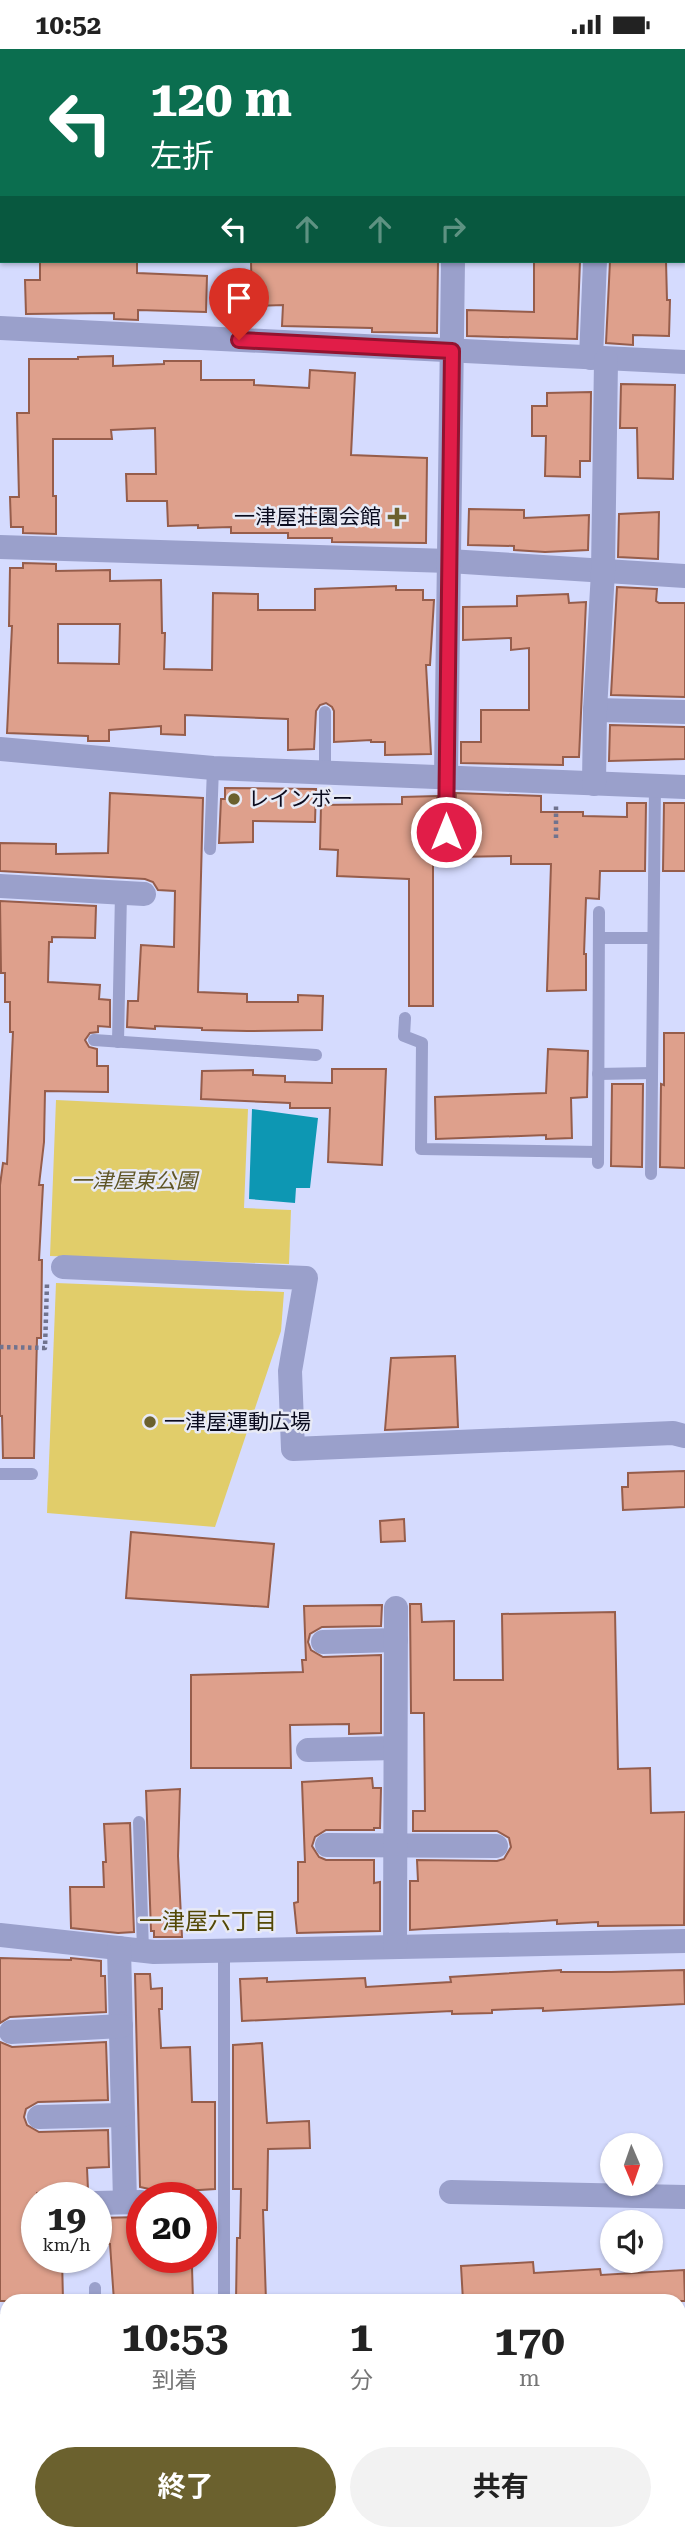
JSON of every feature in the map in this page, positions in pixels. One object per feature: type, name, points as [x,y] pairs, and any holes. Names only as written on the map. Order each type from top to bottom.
[{"type":"street","points":[[446,777],[453,263]]},
{"type":"street","points":[[594,783],[595,710],[603,572],[595,263]]},
{"type":"street","points":[[0,328],[685,362]]},
{"type":"street","points":[[0,547],[449,561],[685,576]]},
{"type":"street","points":[[595,710],[685,712]]},
{"type":"street","points":[[0,749],[214,768],[685,787]]},
{"type":"street","points":[[0,886],[133,894]]},
{"type":"street","points":[[63,1268],[306,1278],[290,1371],[293,1449],[673,1433],[685,1436]]},
{"type":"street","points":[[395,1947],[396,1608]]},
{"type":"street","points":[[323,1642],[396,1640]]},
{"type":"street","points":[[308,1750],[395,1748]]},
{"type":"street","points":[[327,1846],[496,1846]]},
{"type":"street","points":[[0,1935],[131,1950],[224,1951],[685,1941]]},
{"type":"street","points":[[131,1950],[121,2026],[123,2115],[131,2182]]},
{"type":"street","points":[[10,2032],[121,2026]]},
{"type":"street","points":[[39,2117],[123,2115]]},
{"type":"street","points":[[451,2192],[685,2197]]},
{"type":"lane","points":[[325,712],[326,772]]},
{"type":"lane","points":[[210,849],[214,768]]},
{"type":"lane","points":[[445,860],[446,777]]},
{"type":"lane","points":[[651,1174],[655,786]]},
{"type":"lane","points":[[118,1042],[133,894]]},
{"type":"lane","points":[[405,1018],[404,1036],[422,1043],[421,1149],[598,1157],[599,912]]},
{"type":"lane","points":[[599,938],[653,938]]},
{"type":"lane","points":[[94,1040],[316,1055]]},
{"type":"lane","points":[[598,1074],[652,1073]]},
{"type":"lane","points":[[0,1473],[32,1474]]},
{"type":"lane","points":[[131,1950],[139,1822]]},
{"type":"lane","points":[[223,2294],[224,1951]]},
{"type":"path","points":[[556,782],[556,838]]},
{"type":"path","points":[[0,1347],[45,1348],[48,1267],[63,1268]]},
{"type":"green space","name":"一津屋東公園","points":[[56,1100],[248,1109],[244,1208],[291,1210],[289,1264],[50,1256]]},
{"type":"green space","name":"一津屋運動広場","points":[[56,1283],[284,1292],[281,1331],[215,1527],[47,1513]]},
{"type":"water","points":[[252,1109],[318,1118],[310,1188],[296,1188],[295,1203],[249,1199]]},
{"type":"building","points":[[40,263],[137,263],[137,273],[207,276],[206,312],[138,310],[138,320],[114,319],[114,313],[26,314],[25,280],[40,280]]},
{"type":"building","points":[[251,263],[438,263],[437,333],[282,326],[283,305],[252,306]]},
{"type":"building","points":[[534,263],[580,263],[577,339],[467,336],[467,310],[534,312]]},
{"type":"building","points":[[610,263],[666,263],[667,300],[670,300],[669,336],[633,335],[633,345],[606,343]]},
{"type":"building","points":[[113,356],[113,366],[201,361],[201,380],[254,380],[254,385],[309,388],[310,370],[355,373],[351,455],[427,458],[426,543],[332,542],[332,538],[288,538],[288,533],[231,533],[231,527],[168,526],[167,501],[127,501],[126,474],[156,474],[155,428],[111,430],[112,439],[53,439],[56,534],[23,533],[23,527],[11,527],[10,497],[19,497],[17,413],[29,413],[29,359]]},
{"type":"building","points":[[621,384],[675,385],[673,479],[638,478],[637,428],[620,428]]},
{"type":"building","points":[[591,392],[590,461],[580,461],[580,477],[545,476],[546,436],[532,436],[532,406],[547,406],[547,393]]},
{"type":"building","points":[[469,509],[524,510],[524,518],[589,515],[588,550],[545,552],[514,550],[514,546],[468,545]]},
{"type":"building","points":[[659,512],[658,559],[618,557],[619,514]]},
{"type":"building","points":[[23,563],[56,564],[56,571],[110,570],[110,581],[161,580],[162,633],[165,633],[164,669],[212,670],[213,593],[258,594],[258,610],[315,610],[315,589],[396,586],[396,590],[423,590],[423,600],[434,600],[430,665],[426,665],[431,754],[385,755],[385,742],[334,742],[334,711],[326,703],[320,705],[316,711],[314,749],[288,750],[288,719],[185,715],[185,735],[161,734],[161,726],[109,730],[109,741],[88,741],[88,736],[7,733],[12,626],[9,626],[10,568],[23,568]],"holes":[[[58,624],[120,624],[119,664],[58,663]]]},
{"type":"building","points":[[617,587],[657,589],[656,601],[659,603],[685,603],[685,697],[611,695]]},
{"type":"building","points":[[568,594],[569,603],[586,602],[579,757],[563,757],[563,765],[461,763],[461,742],[481,742],[481,710],[529,710],[529,648],[511,650],[511,638],[463,640],[463,607],[517,606],[517,596]]},
{"type":"building","points":[[610,725],[685,727],[685,759],[609,761]]},
{"type":"building","points":[[225,788],[316,789],[315,822],[253,821],[253,842],[219,843],[221,799],[225,799]]},
{"type":"building","points":[[110,793],[203,798],[198,992],[247,994],[247,1002],[298,1002],[298,995],[323,996],[322,1030],[247,1031],[127,1027],[128,1001],[138,1001],[141,945],[174,947],[175,891],[158,890],[153,882],[145,879],[0,871],[0,843],[56,844],[56,854],[108,853]]},
{"type":"building","points":[[456,793],[541,796],[541,812],[583,812],[583,816],[627,817],[627,803],[646,803],[645,871],[600,871],[599,899],[586,898],[586,990],[547,991],[551,864],[511,864],[511,856],[454,857]]},
{"type":"building","points":[[437,796],[436,857],[433,857],[433,1006],[409,1006],[409,879],[337,876],[338,850],[320,849],[321,805],[402,804],[402,797]]},
{"type":"building","points":[[664,803],[685,803],[685,871],[663,871]]},
{"type":"building","points":[[0,901],[96,906],[95,938],[52,937],[52,942],[49,942],[48,982],[100,985],[99,999],[110,1000],[110,1027],[98,1026],[98,1032],[90,1033],[85,1040],[89,1047],[97,1049],[97,1066],[108,1066],[108,1092],[45,1091],[44,1142],[39,1185],[43,1185],[39,1260],[42,1260],[41,1338],[37,1338],[34,1458],[3,1458],[0,1416],[0,1185],[3,1163],[7,1164],[13,1032],[10,1032],[10,1002],[5,1002],[5,973],[1,973]]},
{"type":"building","points":[[664,1033],[685,1033],[685,1168],[660,1167]]},
{"type":"building","points":[[548,1049],[588,1051],[587,1097],[571,1098],[572,1138],[546,1139],[546,1135],[436,1139],[435,1097],[546,1093]]},
{"type":"building","points":[[332,1069],[386,1069],[382,1165],[328,1162],[330,1108],[290,1108],[290,1103],[201,1099],[202,1071],[253,1070],[253,1075],[285,1076],[285,1082],[332,1083]]},
{"type":"building","points":[[612,1084],[643,1084],[642,1167],[611,1166]]},
{"type":"building","points":[[455,1356],[458,1427],[385,1430],[391,1358]]},
{"type":"building","points":[[685,1471],[685,1507],[623,1510],[622,1487],[628,1487],[628,1473]]},
{"type":"building","points":[[404,1519],[405,1541],[381,1542],[380,1521]]},
{"type":"building","points":[[131,1532],[274,1544],[268,1607],[126,1598]]},
{"type":"building","points":[[410,1604],[421,1604],[422,1622],[454,1621],[454,1680],[503,1680],[502,1614],[615,1612],[618,1769],[650,1768],[651,1813],[685,1812],[684,1925],[598,1926],[598,1922],[557,1924],[557,1920],[410,1930],[410,1881],[418,1881],[417,1860],[497,1861],[504,1859],[511,1847],[509,1838],[497,1831],[413,1831],[413,1811],[425,1811],[424,1713],[411,1713]]},
{"type":"building","points":[[382,1605],[381,1626],[322,1627],[310,1634],[308,1642],[311,1650],[323,1657],[381,1655],[381,1733],[349,1734],[349,1724],[290,1725],[291,1768],[191,1768],[191,1675],[303,1672],[302,1660],[306,1660],[304,1606]]},
{"type":"building","points":[[372,1778],[373,1788],[381,1788],[380,1828],[326,1830],[315,1837],[312,1846],[319,1857],[326,1860],[374,1860],[374,1883],[380,1882],[380,1931],[297,1933],[294,1903],[298,1902],[298,1862],[305,1862],[302,1782]]},
{"type":"building","points":[[180,1789],[178,1856],[182,1937],[154,1937],[154,1931],[151,1931],[146,1791]]},
{"type":"building","points":[[130,1823],[134,1932],[71,1928],[70,1887],[104,1887],[104,1824]]},
{"type":"building","points":[[0,1958],[71,1958],[101,1961],[101,1976],[105,1976],[106,2012],[10,2017],[0,2023]]},
{"type":"building","points":[[561,1970],[684,1970],[685,2004],[242,2021],[240,1979],[267,1978],[267,1982],[365,1978],[366,1987],[451,1982],[450,1977]]},
{"type":"building","points":[[135,1974],[150,1974],[151,1989],[162,1988],[162,2009],[159,2009],[161,2048],[190,2047],[192,2102],[215,2102],[215,2182],[140,2182]]},
{"type":"building","points":[[0,2042],[12,2047],[106,2042],[108,2100],[38,2102],[26,2109],[24,2117],[27,2125],[39,2132],[108,2130],[109,2167],[87,2168],[88,2182],[21,2182],[21,2273],[62,2273],[63,2294],[0,2294]]},
{"type":"building","points":[[262,2043],[267,2123],[309,2121],[310,2148],[268,2149],[267,2210],[263,2210],[266,2294],[236,2294],[241,2189],[233,2189],[233,2045]]},
{"type":"building","points":[[126,2217],[126,2273],[192,2273],[193,2294],[114,2294],[112,2218]]},
{"type":"building","points":[[533,2262],[534,2273],[600,2269],[601,2275],[684,2270],[685,2294],[463,2294],[461,2266]]},
{"type":"place","name":"一津屋荘園会館","points":[[397,517]]},
{"type":"place","name":"レインボー","points":[[234,799]]},
{"type":"place","name":"一津屋運動広場","points":[[150,1422]]},
{"type":"district","name":"一津屋六丁目","points":[[208,1921]]},
{"type":"route","points":[[239,340],[452,351],[446,832]]}]
